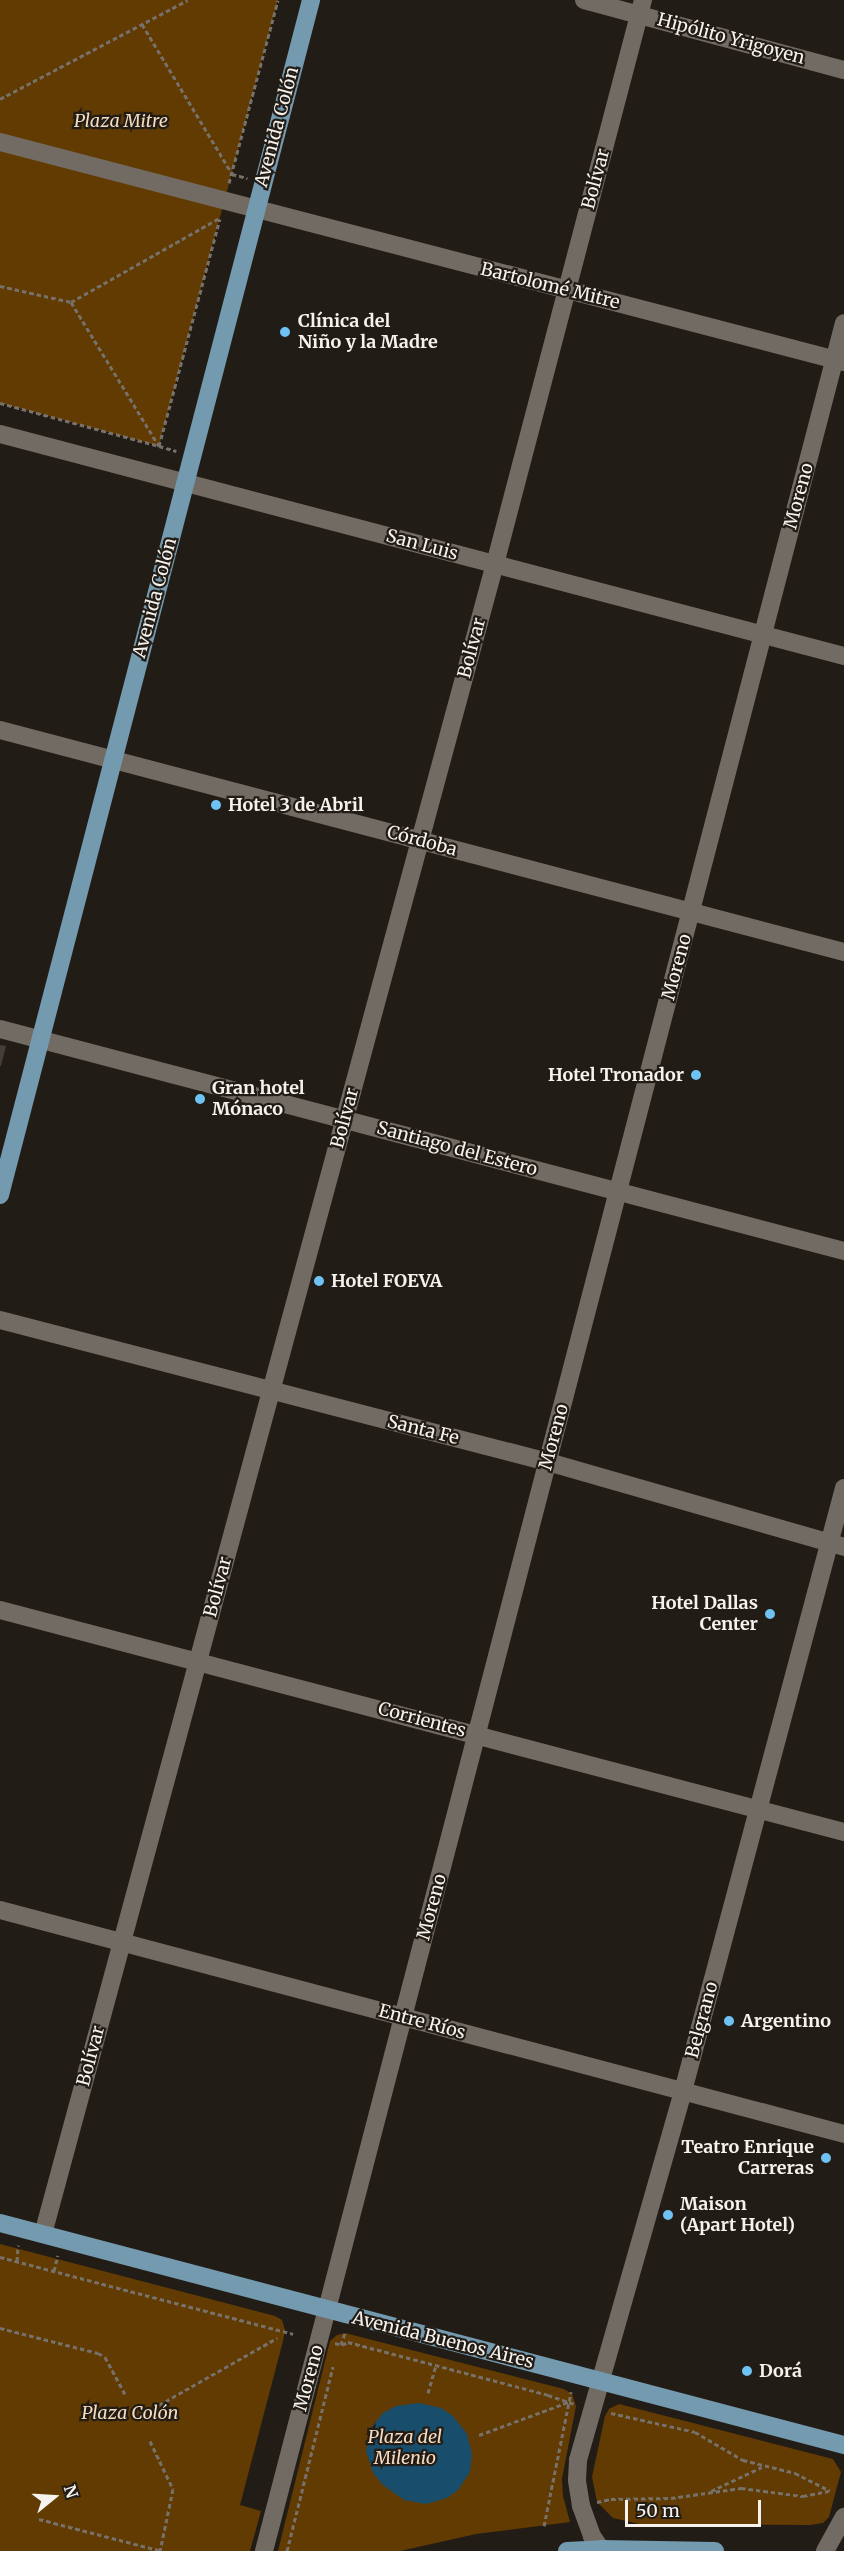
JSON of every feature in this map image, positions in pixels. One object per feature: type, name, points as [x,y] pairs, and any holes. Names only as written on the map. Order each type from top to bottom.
[{"type":"main road","name":"Avenida Colón","points":[[0,1195],[311,0]]},
{"type":"main road","name":"Avenida Buenos Aires","points":[[0,2223],[844,2445]]},
{"type":"main road","points":[[567,2551],[602,2548],[715,2551]]},
{"type":"street","name":"Hipólito Yrigoyen","points":[[584,0],[641,7],[844,69]]},
{"type":"street","name":"Bolívar","points":[[43,2234],[495,564],[641,7]]},
{"type":"street","name":"Bartolomé Mitre","points":[[0,142],[222,210],[255,210],[839,361]]},
{"type":"street","name":"Moreno","points":[[264,2551],[763,635],[839,361],[844,323]]},
{"type":"street","name":"San Luis","points":[[0,434],[844,656]]},
{"type":"street","name":"Córdoba","points":[[0,730],[844,952]]},
{"type":"street","name":"Santiago del Estero","points":[[0,1029],[844,1251]]},
{"type":"street","name":"Santa Fe","points":[[0,1320],[548,1462],[837,1546]]},
{"type":"street","name":"Belgrano","points":[[602,2548],[586,2524],[577,2480],[578,2460],[683,2091],[758,1809],[837,1546],[844,1488]]},
{"type":"street","name":"Corrientes","points":[[0,1610],[844,1832]]},
{"type":"street","name":"Entre Ríos","points":[[0,1910],[844,2134]]},
{"type":"street","points":[[825,2551],[844,2517]]},
{"type":"path","points":[[0,99],[188,0]]},
{"type":"path","points":[[159,446],[278,0]]},
{"type":"path","points":[[142,24],[232,174]]},
{"type":"path","points":[[0,286],[71,302],[222,210]]},
{"type":"path","points":[[71,302],[159,446]]},
{"type":"path","points":[[0,403],[159,446]]},
{"type":"path","points":[[0,2257],[293,2334]]},
{"type":"path","points":[[0,2328],[99,2353],[105,2357],[125,2394]]},
{"type":"path","points":[[342,2345],[345,2333]]},
{"type":"path","points":[[159,2405],[277,2338]]},
{"type":"path","points":[[330,2342],[342,2345]]},
{"type":"path","points":[[337,2348],[348,2342],[576,2404]]},
{"type":"path","points":[[287,2551],[334,2359]]},
{"type":"path","points":[[428,2393],[436,2365]]},
{"type":"path","points":[[544,2526],[571,2392]]},
{"type":"path","points":[[479,2435],[568,2402]]},
{"type":"path","points":[[597,2502],[611,2499],[671,2498],[741,2488],[803,2496],[830,2491],[795,2473],[743,2460],[695,2432],[621,2414],[606,2413]]},
{"type":"path","points":[[39,2519],[161,2551],[173,2489],[150,2441]]},
{"type":"path","points":[[709,2492],[764,2466]]},
{"type":"green space","name":"Plaza Mitre","points":[[0,0],[278,0],[159,446],[0,403]]},
{"type":"green space","name":"Plaza Colón","points":[[0,2244],[275,2316],[282,2320],[285,2330],[283,2341],[240,2505],[261,2511],[250,2551],[0,2551]]},
{"type":"green space","name":"Plaza del Milenio","points":[[345,2333],[564,2389],[572,2394],[576,2406],[562,2479],[563,2496],[570,2522],[476,2534],[400,2551],[278,2551],[330,2341],[337,2335]]},
{"type":"green space","points":[[619,2404],[833,2459],[841,2472],[829,2517],[823,2523],[810,2525],[639,2524],[613,2518],[597,2502],[592,2477],[605,2416],[609,2409]]},
{"type":"water","points":[[419,2403],[441,2408],[453,2416],[467,2434],[472,2454],[470,2472],[458,2490],[447,2498],[426,2504],[404,2500],[383,2485],[373,2473],[366,2451],[370,2429],[383,2413],[396,2406]]},
{"type":"building","points":[[0,1045],[6,1046],[1,1066],[0,1066]]},
{"type":"place","name":"Clínica del Niño y la Madre","points":[[285,332]]},
{"type":"place","name":"Hotel 3 de Abril","points":[[216,805]]},
{"type":"place","name":"Hotel Tronador","points":[[696,1075]]},
{"type":"place","name":"Gran hotel Mónaco","points":[[200,1099]]},
{"type":"place","name":"Hotel FOEVA","points":[[319,1281]]},
{"type":"place","name":"Hotel Dallas Center","points":[[770,1614]]},
{"type":"place","name":"Argentino","points":[[729,2021]]},
{"type":"place","name":"Teatro Enrique Carreras","points":[[826,2158]]},
{"type":"place","name":"Maison (Apart Hotel)","points":[[668,2215]]},
{"type":"place","name":"Dorá","points":[[747,2371]]}]
